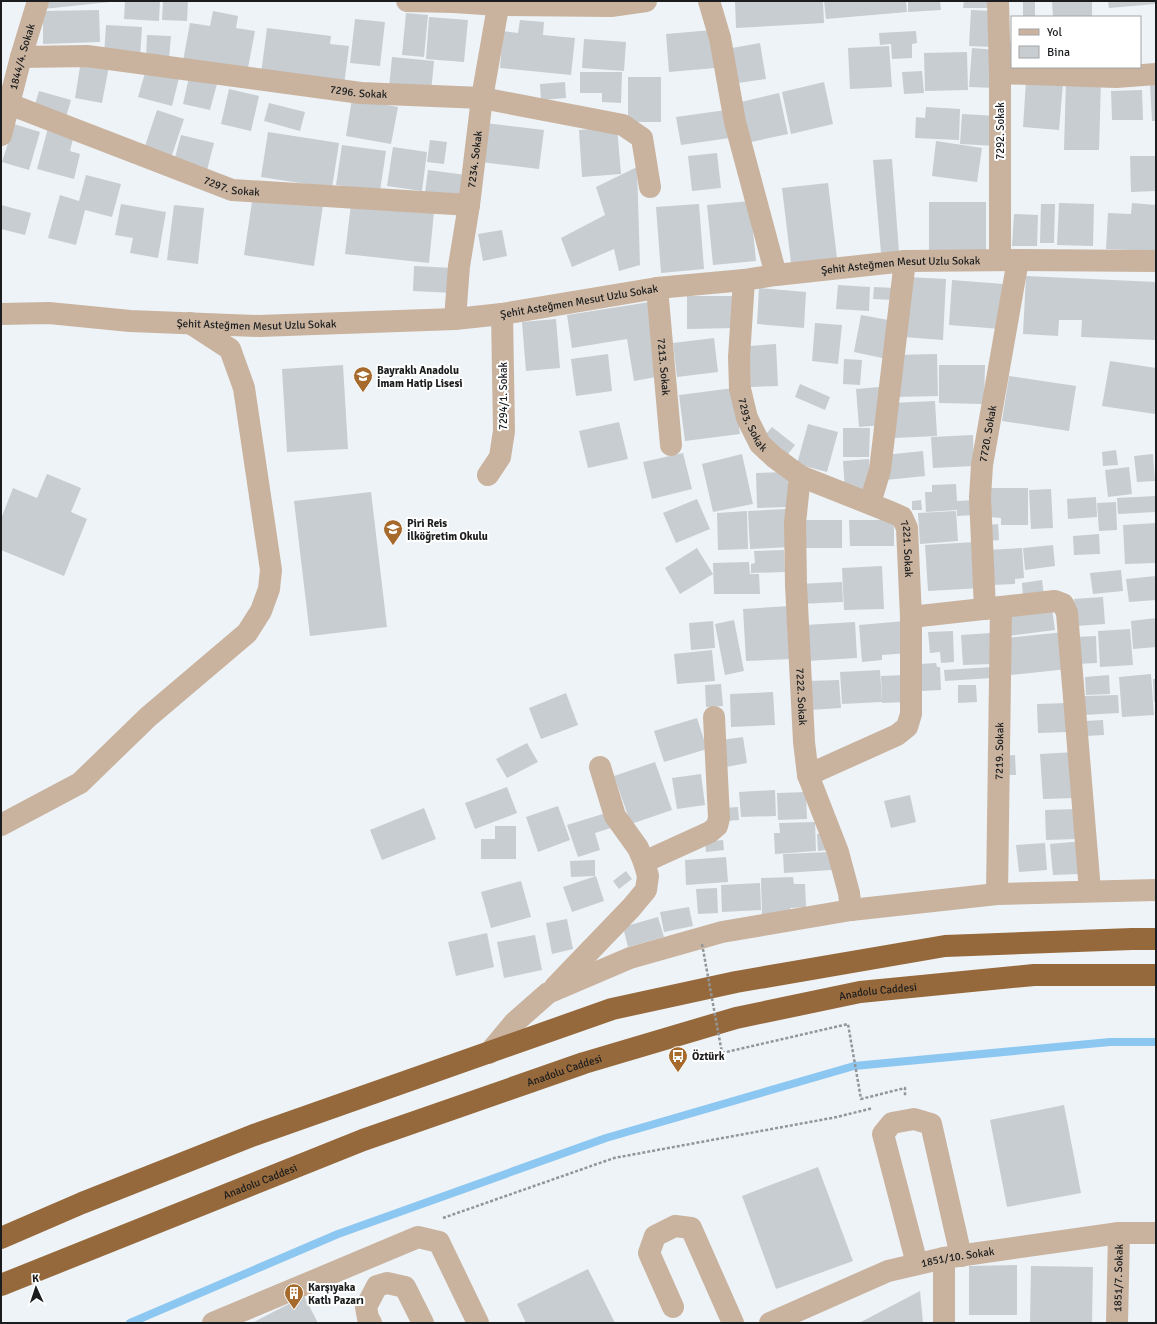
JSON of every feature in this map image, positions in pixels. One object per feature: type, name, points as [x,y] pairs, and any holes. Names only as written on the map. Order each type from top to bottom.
[{"type":"highway","points":[[1,1238],[82,1203],[254,1135],[612,1009],[736,982],[937,947],[1124,939],[1156,940]]},
{"type":"highway","name":"Anadolu Caddesi","points":[[1,1285],[363,1140],[584,1063],[736,1018],[860,992],[1034,975],[1156,975]]},
{"type":"street","name":"1844/4. Sokak","points":[[1,135],[21,56],[38,1]]},
{"type":"street","points":[[407,1],[611,6],[646,1]]},
{"type":"street","points":[[709,1],[720,38],[735,122],[776,275]]},
{"type":"street","name":"7292. Sokak","points":[[998,1],[1009,260]]},
{"type":"street","name":"7234. Sokak","points":[[455,319],[459,266],[469,205],[482,98],[499,3]]},
{"type":"street","name":"7296. Sokak","points":[[21,56],[88,56],[360,93],[482,98],[623,125],[642,138],[650,187]]},
{"type":"street","points":[[1000,73],[1116,77],[1156,74]]},
{"type":"street","name":"7297. Sokak","points":[[9,104],[232,190],[469,205]]},
{"type":"street","name":"Şehit Asteğmen Mesut Uzlu Sokak","points":[[1,314],[49,313],[130,320],[259,326],[455,319],[502,314],[657,288],[744,280],[776,275],[905,261],[1009,260],[1156,262]]},
{"type":"street","name":"7720. Sokak","points":[[993,608],[980,497],[982,465],[1009,260]]},
{"type":"street","points":[[870,503],[880,470],[905,261]]},
{"type":"street","name":"7293. Sokak","points":[[744,280],[739,357],[740,389],[747,418],[760,444],[774,457],[800,476],[870,503]]},
{"type":"street","name":"7213. Sokak","points":[[657,288],[671,445]]},
{"type":"street","name":"7294/1. Sokak","points":[[488,475],[500,457],[504,430],[502,314]]},
{"type":"street","points":[[1,825],[80,783],[148,717],[248,633],[261,611],[269,589],[271,570],[244,388],[230,350],[190,323]]},
{"type":"street","name":"7222. Sokak","points":[[800,476],[795,523],[796,585],[804,742],[808,775],[838,852],[849,893],[851,910]]},
{"type":"street","name":"7221. Sokak","points":[[808,775],[897,735],[907,727],[911,714],[911,617],[907,528],[902,517],[870,503]]},
{"type":"street","points":[[911,617],[1055,601],[1063,604],[1067,613],[1090,891]]},
{"type":"street","name":"7219. Sokak","points":[[993,608],[997,894]]},
{"type":"street","points":[[644,862],[710,832],[717,826],[719,818],[714,717]]},
{"type":"street","points":[[489,1053],[514,1024],[548,993],[631,908],[646,890],[648,876],[644,862],[638,848],[615,816],[600,767]]},
{"type":"street","points":[[548,993],[630,958],[714,934],[851,910],[997,894],[1156,890]]},
{"type":"street","points":[[917,1264],[883,1134],[892,1123],[914,1119],[931,1124],[953,1257],[944,1323]]},
{"type":"street","points":[[673,1307],[649,1253],[655,1236],[675,1226],[692,1228],[733,1323]]},
{"type":"street","name":"1851/10. Sokak","points":[[770,1323],[888,1271],[917,1264],[953,1257],[1119,1233],[1156,1233]]},
{"type":"street","name":"1851/7. Sokak","points":[[1117,1323],[1119,1233]]},
{"type":"street","points":[[213,1323],[418,1237],[439,1242],[478,1323]]},
{"type":"street","points":[[371,1323],[368,1318],[366,1307],[377,1286],[387,1282],[404,1287],[423,1323]]},
{"type":"path","points":[[702,944],[722,1053],[848,1024],[861,1099],[905,1088],[905,1099]]},
{"type":"path","points":[[434,1240],[438,1219],[614,1158],[837,1117],[875,1107]]},
{"type":"building","points":[[46,1],[110,1],[110,2],[43,9]]},
{"type":"building","points":[[125,1],[160,1],[159,21],[124,19]]},
{"type":"building","points":[[163,1],[188,1],[187,21],[162,20]]},
{"type":"building","points":[[735,1],[823,1],[824,23],[736,28]]},
{"type":"building","points":[[824,1],[906,1],[907,12],[826,19]]},
{"type":"building","points":[[908,1],[940,1],[941,10],[908,12]]},
{"type":"building","points":[[964,1],[991,1],[991,8],[963,8]]},
{"type":"building","points":[[1023,1],[1035,1],[1035,16],[1023,16]]},
{"type":"building","points":[[1052,1],[1092,1],[1092,16],[1053,16]]},
{"type":"building","points":[[1108,1],[1156,1],[1156,4],[1109,8]]},
{"type":"building","points":[[99,10],[100,42],[43,44],[43,11]]},
{"type":"building","points":[[971,10],[994,11],[992,47],[969,46]]},
{"type":"building","points":[[213,11],[238,16],[236,28],[255,31],[247,73],[183,61],[190,23],[210,26]]},
{"type":"building","points":[[406,13],[428,15],[424,57],[402,55]]},
{"type":"building","points":[[429,17],[468,20],[464,62],[426,59]]},
{"type":"building","points":[[355,19],[385,22],[380,66],[350,63]]},
{"type":"building","points":[[520,20],[544,22],[543,35],[575,38],[571,75],[500,68],[503,31],[518,33]]},
{"type":"building","points":[[106,25],[142,27],[140,58],[104,55]]},
{"type":"building","points":[[267,28],[331,36],[330,44],[349,46],[344,85],[261,74]]},
{"type":"building","points":[[712,30],[715,68],[669,72],[666,34]]},
{"type":"building","points":[[916,31],[917,43],[912,44],[912,58],[892,59],[891,44],[880,45],[879,33]]},
{"type":"building","points":[[147,35],[171,36],[169,59],[146,58]]},
{"type":"building","points":[[584,39],[626,42],[624,71],[582,68]]},
{"type":"building","points":[[1006,41],[1011,41],[1011,67],[1007,69]]},
{"type":"building","points":[[760,43],[766,79],[738,83],[732,48]]},
{"type":"building","points":[[889,46],[892,87],[850,89],[848,48]]},
{"type":"building","points":[[972,48],[998,50],[996,88],[969,87]]},
{"type":"building","points":[[967,52],[968,90],[925,91],[924,53]]},
{"type":"building","points":[[392,57],[434,61],[431,92],[389,88]]},
{"type":"building","points":[[81,61],[109,66],[102,103],[75,98]]},
{"type":"building","points":[[147,66],[180,74],[172,106],[138,97]]},
{"type":"building","points":[[922,71],[924,93],[904,94],[902,72]]},
{"type":"building","points":[[580,72],[622,72],[621,103],[602,102],[602,93],[580,93]]},
{"type":"building","points":[[190,73],[218,80],[210,110],[183,104]]},
{"type":"building","points":[[628,77],[661,77],[661,122],[628,122]]},
{"type":"building","points":[[1066,79],[1101,80],[1099,150],[1064,150]]},
{"type":"building","points":[[1026,81],[1063,83],[1059,130],[1023,127]]},
{"type":"building","points":[[565,82],[566,98],[541,100],[540,84]]},
{"type":"building","points":[[824,82],[833,124],[791,134],[782,92]]},
{"type":"building","points":[[1150,84],[1156,84],[1156,121],[1152,121]]},
{"type":"building","points":[[229,89],[259,96],[251,131],[221,124]]},
{"type":"building","points":[[1142,90],[1143,120],[1112,120],[1111,91]]},
{"type":"building","points":[[39,91],[71,100],[66,117],[34,108]]},
{"type":"building","points":[[779,93],[788,134],[746,143],[737,103]]},
{"type":"building","points":[[352,99],[398,107],[391,144],[346,136]]},
{"type":"building","points":[[269,103],[305,112],[300,131],[264,121]]},
{"type":"building","points":[[926,107],[960,109],[959,140],[915,138],[916,117],[925,118]]},
{"type":"building","points":[[157,110],[184,119],[171,158],[144,149]]},
{"type":"building","points":[[726,110],[730,138],[681,145],[676,117]]},
{"type":"building","points":[[962,114],[998,116],[996,146],[960,144]]},
{"type":"building","points":[[485,123],[544,130],[539,169],[480,162]]},
{"type":"building","points":[[14,124],[40,132],[29,170],[2,162]]},
{"type":"building","points":[[617,127],[621,174],[582,177],[579,130]]},
{"type":"building","points":[[48,128],[74,135],[70,151],[80,154],[74,179],[37,169]]},
{"type":"building","points":[[268,132],[339,143],[332,188],[261,177]]},
{"type":"building","points":[[181,135],[214,143],[206,174],[173,165]]},
{"type":"building","points":[[430,140],[447,142],[444,164],[427,162]]},
{"type":"building","points":[[936,141],[982,148],[977,182],[932,176]]},
{"type":"building","points":[[342,145],[386,151],[380,191],[336,185]]},
{"type":"building","points":[[393,147],[427,152],[422,191],[387,186]]},
{"type":"building","points":[[717,153],[721,188],[692,191],[688,156]]},
{"type":"building","points":[[1130,156],[1156,156],[1156,191],[1131,192]]},
{"type":"building","points":[[892,159],[899,252],[881,253],[873,160]]},
{"type":"building","points":[[637,167],[640,265],[619,271],[614,249],[572,267],[561,238],[605,215],[596,187]]},
{"type":"building","points":[[428,170],[466,175],[463,198],[425,193]]},
{"type":"building","points":[[86,175],[121,184],[112,217],[85,210],[76,245],[48,238],[60,195],[79,201]]},
{"type":"building","points":[[828,183],[837,258],[791,263],[782,188]]},
{"type":"building","points":[[253,195],[323,205],[314,266],[244,255]]},
{"type":"building","points":[[750,201],[756,261],[713,265],[707,205]]},
{"type":"building","points":[[929,202],[986,202],[986,250],[929,250]]},
{"type":"building","points":[[1059,203],[1094,204],[1093,246],[1057,245]]},
{"type":"building","points":[[1132,203],[1156,205],[1156,251],[1106,249],[1108,213],[1131,214]]},
{"type":"building","points":[[121,204],[166,212],[158,258],[130,253],[133,238],[115,235]]},
{"type":"building","points":[[351,204],[434,212],[429,263],[345,254]]},
{"type":"building","points":[[699,204],[704,269],[661,273],[656,207]]},
{"type":"building","points":[[1041,204],[1055,204],[1054,243],[1040,243]]},
{"type":"building","points":[[1,205],[31,213],[25,235],[1,229]]},
{"type":"building","points":[[174,205],[204,208],[198,264],[167,260]]},
{"type":"building","points":[[1014,214],[1038,215],[1037,246],[1012,246]]},
{"type":"building","points":[[502,230],[507,256],[483,261],[478,234]]},
{"type":"building","points":[[414,266],[454,268],[453,293],[413,291]]},
{"type":"building","points":[[1026,276],[1156,282],[1156,340],[1081,337],[1082,320],[1059,320],[1058,336],[1023,334]]},
{"type":"building","points":[[907,277],[946,279],[943,340],[904,337]]},
{"type":"building","points":[[952,280],[1003,284],[1001,329],[949,325]]},
{"type":"building","points":[[838,285],[870,287],[869,311],[836,309]]},
{"type":"building","points":[[874,287],[895,288],[895,300],[873,299]]},
{"type":"building","points":[[759,288],[806,292],[804,328],[757,324]]},
{"type":"building","points":[[687,296],[736,296],[736,328],[687,329]]},
{"type":"building","points":[[650,302],[661,376],[634,381],[627,339],[572,348],[567,315]]},
{"type":"building","points":[[861,315],[894,321],[887,359],[854,352]]},
{"type":"building","points":[[556,319],[560,368],[526,371],[522,322]]},
{"type":"building","points":[[815,323],[842,325],[838,364],[812,361]]},
{"type":"building","points":[[714,338],[718,372],[677,377],[673,343]]},
{"type":"building","points":[[776,344],[778,386],[751,387],[749,346]]},
{"type":"building","points":[[608,354],[612,391],[576,396],[571,359]]},
{"type":"building","points":[[937,354],[938,396],[896,397],[895,355]]},
{"type":"building","points":[[844,359],[862,360],[860,385],[843,384]]},
{"type":"building","points":[[1110,361],[1156,368],[1155,414],[1102,406]]},
{"type":"building","points":[[343,365],[348,449],[287,452],[282,369]]},
{"type":"building","points":[[939,365],[985,365],[984,404],[939,403]]},
{"type":"building","points":[[1009,376],[1076,386],[1069,431],[1002,421]]},
{"type":"building","points":[[800,384],[830,397],[825,410],[795,397]]},
{"type":"building","points":[[879,387],[883,425],[859,427],[856,389]]},
{"type":"building","points":[[734,388],[740,434],[685,441],[679,395]]},
{"type":"building","points":[[935,401],[937,436],[894,438],[892,403]]},
{"type":"building","points":[[619,422],[628,459],[588,468],[579,431]]},
{"type":"building","points":[[808,424],[838,432],[827,472],[797,464]]},
{"type":"building","points":[[772,427],[795,445],[785,458],[761,440]]},
{"type":"building","points":[[843,428],[870,428],[869,457],[843,457]]},
{"type":"building","points":[[973,435],[974,466],[933,468],[931,437]]},
{"type":"building","points":[[1116,450],[1118,465],[1103,466],[1102,452]]},
{"type":"building","points":[[923,451],[925,476],[886,480],[884,455]]},
{"type":"building","points":[[683,453],[692,489],[652,499],[643,462]]},
{"type":"building","points":[[742,454],[753,504],[713,512],[702,464]]},
{"type":"building","points":[[1153,454],[1155,481],[1137,482],[1134,456]]},
{"type":"building","points":[[869,459],[871,489],[845,491],[843,461]]},
{"type":"building","points":[[1129,467],[1132,494],[1108,497],[1105,470]]},
{"type":"building","points":[[788,472],[789,507],[757,508],[756,473]]},
{"type":"building","points":[[47,474],[81,488],[71,512],[87,519],[64,576],[1,550],[1,519],[13,488],[37,498]]},
{"type":"building","points":[[956,484],[957,501],[975,500],[975,515],[957,516],[957,510],[926,512],[925,492],[932,492],[932,485]]},
{"type":"building","points":[[989,488],[1028,488],[1028,525],[1001,525],[1001,518],[989,517]]},
{"type":"building","points":[[1051,489],[1053,528],[1031,529],[1029,490]]},
{"type":"building","points":[[371,492],[387,627],[310,636],[294,501]]},
{"type":"building","points":[[1156,496],[1156,512],[1118,514],[1117,498]]},
{"type":"building","points":[[1096,497],[1097,517],[1068,519],[1067,499]]},
{"type":"building","points":[[697,499],[710,529],[676,543],[663,513]]},
{"type":"building","points":[[921,500],[922,510],[912,510],[912,501]]},
{"type":"building","points":[[1116,502],[1117,530],[1099,531],[1097,503]]},
{"type":"building","points":[[787,509],[789,547],[750,549],[748,511]]},
{"type":"building","points":[[747,511],[748,549],[718,550],[717,513]]},
{"type":"building","points":[[956,511],[958,541],[920,544],[918,513]]},
{"type":"building","points":[[799,520],[842,520],[842,548],[799,548]]},
{"type":"building","points":[[849,520],[894,520],[894,546],[850,546]]},
{"type":"building","points":[[1156,523],[1156,563],[1125,564],[1123,525]]},
{"type":"building","points":[[998,524],[999,540],[989,541],[988,525]]},
{"type":"building","points":[[1099,534],[1100,554],[1074,555],[1073,536]]},
{"type":"building","points":[[975,542],[981,588],[928,591],[925,545]]},
{"type":"building","points":[[1053,545],[1055,566],[1025,570],[1023,548]]},
{"type":"building","points":[[697,548],[713,574],[680,594],[665,568]]},
{"type":"building","points":[[1022,548],[1024,578],[1015,579],[1015,584],[992,585],[989,550]]},
{"type":"building","points":[[784,550],[785,572],[751,573],[751,564],[755,563],[754,551]]},
{"type":"building","points":[[749,562],[750,574],[759,574],[760,594],[714,594],[713,563]]},
{"type":"building","points":[[882,566],[884,609],[844,610],[842,568]]},
{"type":"building","points":[[1121,570],[1123,591],[1093,594],[1090,573]]},
{"type":"building","points":[[1156,576],[1156,600],[1129,602],[1126,579]]},
{"type":"building","points":[[1042,580],[1044,595],[1023,597],[1022,583]]},
{"type":"building","points":[[842,582],[843,602],[799,604],[798,584]]},
{"type":"building","points":[[1103,597],[1105,624],[1076,626],[1074,599]]},
{"type":"building","points":[[789,606],[791,659],[746,661],[743,609]]},
{"type":"building","points":[[1052,608],[1055,630],[1008,636],[1005,614]]},
{"type":"building","points":[[1156,618],[1156,647],[1133,649],[1131,621]]},
{"type":"building","points":[[734,620],[744,671],[725,675],[715,624]]},
{"type":"building","points":[[713,621],[715,648],[691,650],[689,623]]},
{"type":"building","points":[[905,621],[908,653],[882,655],[882,660],[862,662],[859,625]]},
{"type":"building","points":[[855,622],[857,658],[806,661],[805,625]]},
{"type":"building","points":[[1130,629],[1133,665],[1100,667],[1098,631]]},
{"type":"building","points":[[953,631],[954,662],[941,663],[940,652],[930,653],[928,632]]},
{"type":"building","points":[[1064,632],[1068,669],[1011,675],[1007,638]]},
{"type":"building","points":[[991,633],[993,664],[963,665],[961,635]]},
{"type":"building","points":[[1096,636],[1097,663],[1076,664],[1075,637]]},
{"type":"building","points":[[712,650],[715,681],[677,684],[674,654]]},
{"type":"building","points":[[936,663],[937,667],[940,667],[941,690],[922,691],[921,664]]},
{"type":"building","points":[[992,667],[992,678],[945,681],[944,670]]},
{"type":"building","points":[[880,670],[882,702],[842,704],[840,672]]},
{"type":"building","points":[[1151,674],[1154,715],[1122,717],[1119,677]]},
{"type":"building","points":[[904,675],[905,702],[882,703],[881,676]]},
{"type":"building","points":[[1109,675],[1110,694],[1086,695],[1085,677]]},
{"type":"building","points":[[1153,679],[1156,679],[1156,702],[1154,702]]},
{"type":"building","points":[[839,680],[841,708],[809,710],[807,681]]},
{"type":"building","points":[[721,684],[723,706],[706,707],[705,685]]},
{"type":"building","points":[[958,685],[976,685],[977,702],[958,703]]},
{"type":"building","points":[[773,692],[775,725],[731,727],[730,694]]},
{"type":"building","points":[[566,693],[578,725],[541,739],[529,708]]},
{"type":"building","points":[[1118,695],[1119,713],[1084,715],[1083,696]]},
{"type":"building","points":[[1068,703],[1069,732],[1038,733],[1037,704]]},
{"type":"building","points":[[697,718],[707,749],[664,762],[654,731]]},
{"type":"building","points":[[1103,720],[1104,735],[1086,736],[1085,721]]},
{"type":"building","points":[[743,737],[747,763],[726,767],[721,740]]},
{"type":"building","points":[[527,743],[538,762],[507,778],[496,759]]},
{"type":"building","points":[[1075,752],[1078,798],[1043,799],[1040,754]]},
{"type":"building","points":[[1015,755],[1016,775],[1003,775],[1002,756]]},
{"type":"building","points":[[655,762],[672,810],[631,824],[614,776]]},
{"type":"building","points":[[701,774],[705,805],[677,809],[672,778]]},
{"type":"building","points":[[507,787],[517,813],[475,829],[465,803]]},
{"type":"building","points":[[775,790],[776,816],[741,817],[739,792]]},
{"type":"building","points":[[806,792],[807,819],[778,820],[777,793]]},
{"type":"building","points":[[910,795],[916,822],[891,828],[884,801]]},
{"type":"building","points":[[558,806],[570,840],[538,852],[526,817]]},
{"type":"building","points":[[738,807],[739,820],[725,821],[724,808]]},
{"type":"building","points":[[424,808],[436,839],[382,860],[370,830]]},
{"type":"building","points":[[1075,809],[1076,839],[1046,840],[1045,810]]},
{"type":"building","points":[[606,813],[611,828],[595,833],[600,850],[578,857],[567,825]]},
{"type":"building","points":[[815,822],[816,851],[775,854],[774,833],[780,833],[779,823]]},
{"type":"building","points":[[495,826],[516,826],[516,859],[481,859],[481,839],[495,839]]},
{"type":"building","points":[[827,833],[828,850],[818,851],[817,834]]},
{"type":"building","points":[[723,840],[724,850],[706,852],[705,842]]},
{"type":"building","points":[[1083,841],[1078,874],[1053,875],[1050,844]]},
{"type":"building","points":[[1045,843],[1047,870],[1019,872],[1016,845]]},
{"type":"building","points":[[831,852],[832,870],[784,873],[783,854]]},
{"type":"building","points":[[726,857],[728,882],[686,885],[685,860]]},
{"type":"building","points":[[595,860],[595,876],[571,877],[570,861]]},
{"type":"building","points":[[626,871],[632,879],[619,889],[613,881]]},
{"type":"building","points":[[596,876],[604,901],[572,912],[563,887]]},
{"type":"building","points":[[793,877],[794,884],[805,884],[806,907],[790,908],[791,914],[762,915],[761,878]]},
{"type":"building","points":[[521,881],[531,917],[491,928],[481,892]]},
{"type":"building","points":[[760,883],[761,910],[722,912],[721,885]]},
{"type":"building","points":[[717,888],[718,913],[698,914],[696,889]]},
{"type":"building","points":[[689,907],[693,926],[664,932],[660,912]]},
{"type":"building","points":[[658,917],[664,937],[628,947],[623,927]]},
{"type":"building","points":[[567,919],[573,949],[552,954],[546,923]]},
{"type":"building","points":[[487,933],[494,967],[456,976],[448,942]]},
{"type":"building","points":[[535,935],[542,970],[504,978],[497,942]]},
{"type":"building","points":[[1064,1105],[1081,1193],[1007,1207],[990,1120]]},
{"type":"building","points":[[818,1167],[853,1261],[776,1289],[742,1196]]},
{"type":"building","points":[[1017,1265],[1017,1315],[969,1315],[969,1266]]},
{"type":"building","points":[[1031,1266],[1093,1267],[1092,1323],[1030,1323]]},
{"type":"building","points":[[588,1269],[615,1323],[526,1323],[517,1304]]},
{"type":"building","points":[[920,1291],[923,1323],[859,1323]]},
{"type":"building","name":"Karşıyaka Katlı Pazarı","points":[[304,1296],[318,1323],[252,1323]]},
{"type":"waterway","points":[[130,1323],[338,1234],[606,1138],[854,1066],[1110,1042],[1156,1042]]},
{"type":"place","name":"Bayraklı Anadolu İmam Hatip Lisesi","points":[[363,393]]},
{"type":"place","name":"Piri Reis İlköğretim Okulu","points":[[393,546]]},
{"type":"place","name":"Öztürk","points":[[678,1073]]},
{"type":"place","name":"Karşıyaka Katlı Pazarı","points":[[294,1310]]}]
